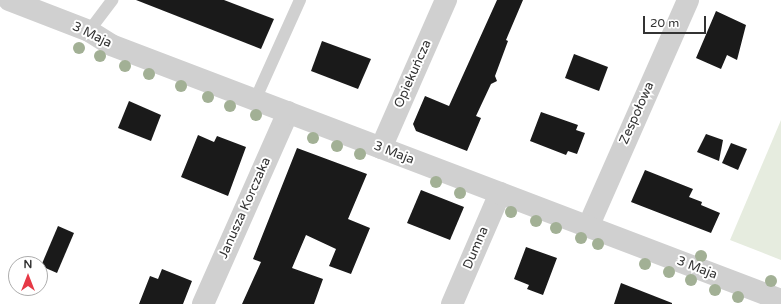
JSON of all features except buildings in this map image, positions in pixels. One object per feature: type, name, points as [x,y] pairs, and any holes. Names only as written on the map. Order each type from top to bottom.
[{"type":"street","name":"3 Maja","points":[[9,0],[89,31],[111,45],[781,300]]},
{"type":"street","name":"Opiekuńcza","points":[[381,148],[446,0]]},
{"type":"street","name":"Zespołowa","points":[[588,227],[688,0]]},
{"type":"street","name":"Janusza Korczaka","points":[[203,304],[288,112]]},
{"type":"street","name":"Dumna","points":[[452,304],[500,193]]},
{"type":"lane","points":[[89,31],[112,0]]},
{"type":"lane","points":[[255,100],[300,0]]},
{"type":"shaded area","points":[[781,120],[781,260],[730,240]]}]
